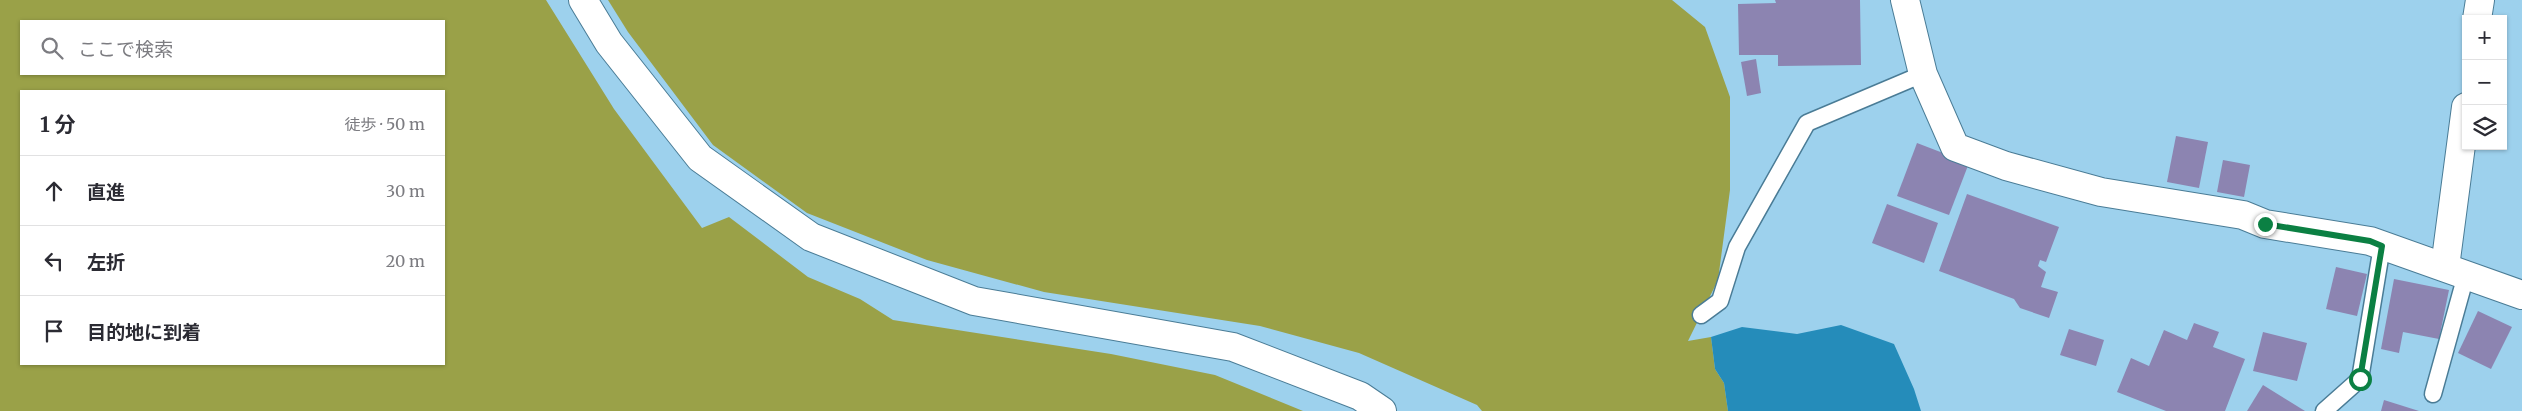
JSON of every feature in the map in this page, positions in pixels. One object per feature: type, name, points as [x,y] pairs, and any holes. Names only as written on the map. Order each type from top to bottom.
[{"type":"street","points":[[583,0],[609,43],[700,158],[811,237],[974,301],[1233,347],[1360,396],[1382,411]]},
{"type":"street","points":[[1905,0],[1923,74],[1955,147],[2006,166],[2101,192],[2243,216],[2265,224],[2370,241],[2522,295]]},
{"type":"street","points":[[2478,15],[2480,0]]},
{"type":"street","points":[[2455,271],[2463,150]]},
{"type":"lane","points":[[1701,315],[1720,301],[1738,247],[1807,124],[1923,74]]},
{"type":"lane","points":[[2324,411],[2360,379],[2382,246]]},
{"type":"lane","points":[[2434,394],[2455,271]]},
{"type":"green space","points":[[0,0],[546,0],[614,109],[702,228],[729,217],[808,277],[860,299],[893,320],[1111,354],[1215,375],[1303,411],[0,411]]},
{"type":"green space","points":[[608,0],[1672,0],[1705,27],[1730,97],[1730,190],[1718,280],[1688,341],[1711,337],[1715,369],[1724,383],[1728,411],[1482,411],[1477,405],[1359,353],[1260,326],[1044,292],[927,260],[807,213],[713,145],[628,32]]},
{"type":"water","points":[[1841,325],[1894,344],[1914,389],[1921,411],[1728,411],[1724,383],[1715,369],[1711,337],[1742,327],[1797,334]]},
{"type":"building","points":[[1775,0],[1860,0],[1861,65],[1778,66],[1778,55],[1739,55],[1738,4],[1776,3]]},
{"type":"building","points":[[1756,59],[1761,93],[1747,96],[1741,62]]},
{"type":"building","points":[[2176,136],[2208,142],[2199,188],[2167,182]]},
{"type":"building","points":[[1917,143],[1969,163],[1949,215],[1897,196]]},
{"type":"building","points":[[2223,160],[2250,165],[2244,197],[2217,192]]},
{"type":"building","points":[[1967,194],[2059,227],[2046,262],[2040,260],[2038,266],[2046,272],[2041,287],[2058,292],[2049,318],[2020,308],[2014,299],[1939,271]]},
{"type":"building","points":[[1887,204],[1938,223],[1924,263],[1872,243]]},
{"type":"building","points":[[2336,267],[2367,274],[2357,316],[2326,309]]},
{"type":"building","points":[[2394,279],[2449,290],[2439,339],[2403,332],[2399,353],[2381,349]]},
{"type":"building","points":[[2478,311],[2512,327],[2491,369],[2458,353]]},
{"type":"building","points":[[2194,323],[2219,332],[2213,347],[2245,359],[2225,411],[2166,411],[2117,392],[2131,358],[2149,366],[2164,330],[2187,340]]},
{"type":"building","points":[[2069,329],[2104,340],[2096,366],[2060,355]]},
{"type":"building","points":[[2263,332],[2307,343],[2297,381],[2253,371]]},
{"type":"building","points":[[2263,385],[2305,411],[2247,411]]},
{"type":"building","points":[[2384,400],[2419,411],[2381,411]]},
{"type":"route","points":[[2265,224],[2370,241],[2382,246],[2360,379]]}]
